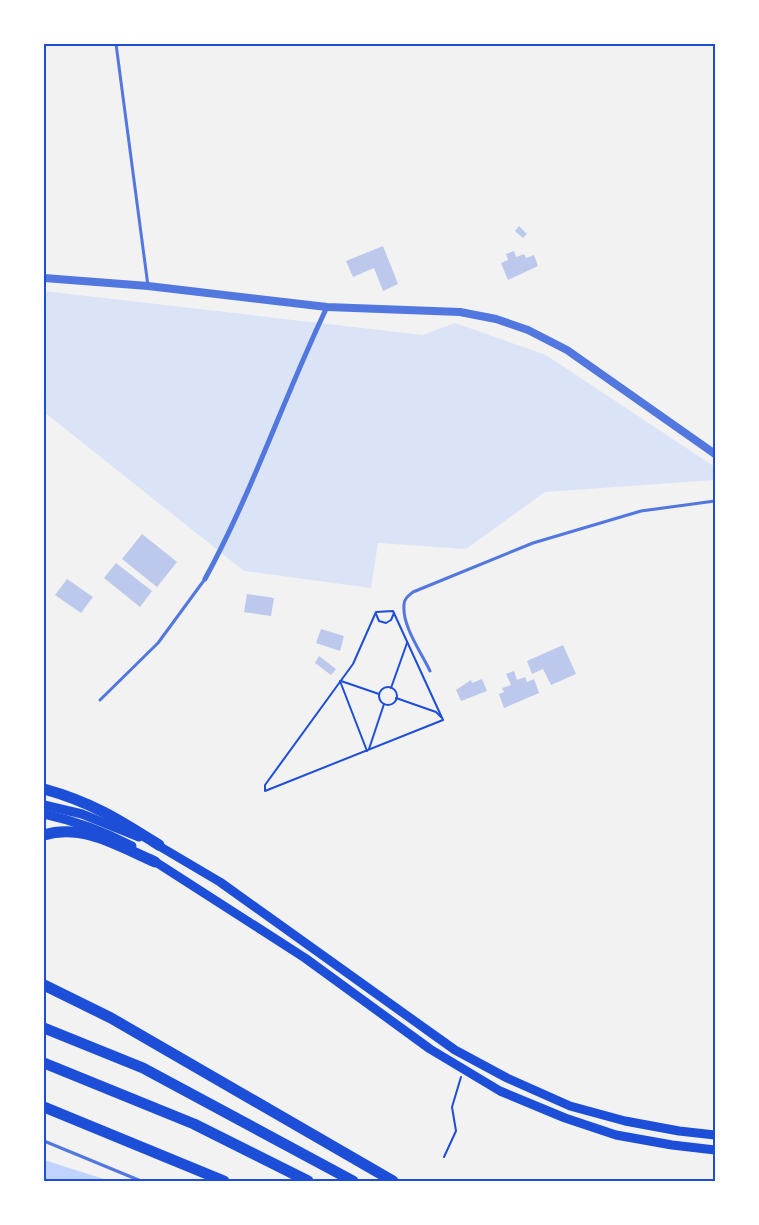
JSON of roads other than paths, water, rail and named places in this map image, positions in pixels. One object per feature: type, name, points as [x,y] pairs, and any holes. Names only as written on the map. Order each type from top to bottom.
[{"type":"highway","points":[[44,789],[78,799],[114,816],[159,845]]},
{"type":"highway","points":[[44,835],[76,832],[97,836],[155,862]]},
{"type":"highway","points":[[44,980],[65,996]]},
{"type":"highway","points":[[44,985],[111,1018],[393,1181]]},
{"type":"highway","points":[[44,1028],[143,1068],[354,1181]]},
{"type":"highway","points":[[44,1063],[194,1124],[308,1181]]},
{"type":"highway","points":[[44,1107],[224,1181]]},
{"type":"main road","points":[[44,805],[82,814],[159,845],[228,887],[455,1050],[508,1078],[570,1106],[616,1119],[680,1132],[715,1135]]},
{"type":"main road","points":[[44,814],[76,821],[101,830],[134,847],[304,958],[430,1050],[500,1091],[573,1121],[616,1135],[715,1150]]},
{"type":"street","points":[[44,278],[148,286],[327,307],[460,312],[496,319],[528,330],[566,350],[715,454]]},
{"type":"street","points":[[205,579],[233,524],[297,370],[327,307]]},
{"type":"lane","points":[[116,44],[148,286]]},
{"type":"lane","points":[[430,671],[406,622],[404,605],[406,598],[413,592],[533,543],[641,511],[715,501]]},
{"type":"lane","points":[[100,700],[158,643],[205,579]]},
{"type":"lane","points":[[44,1141],[141,1181]]},
{"type":"water","points":[[44,1160],[110,1181],[44,1181]]}]
